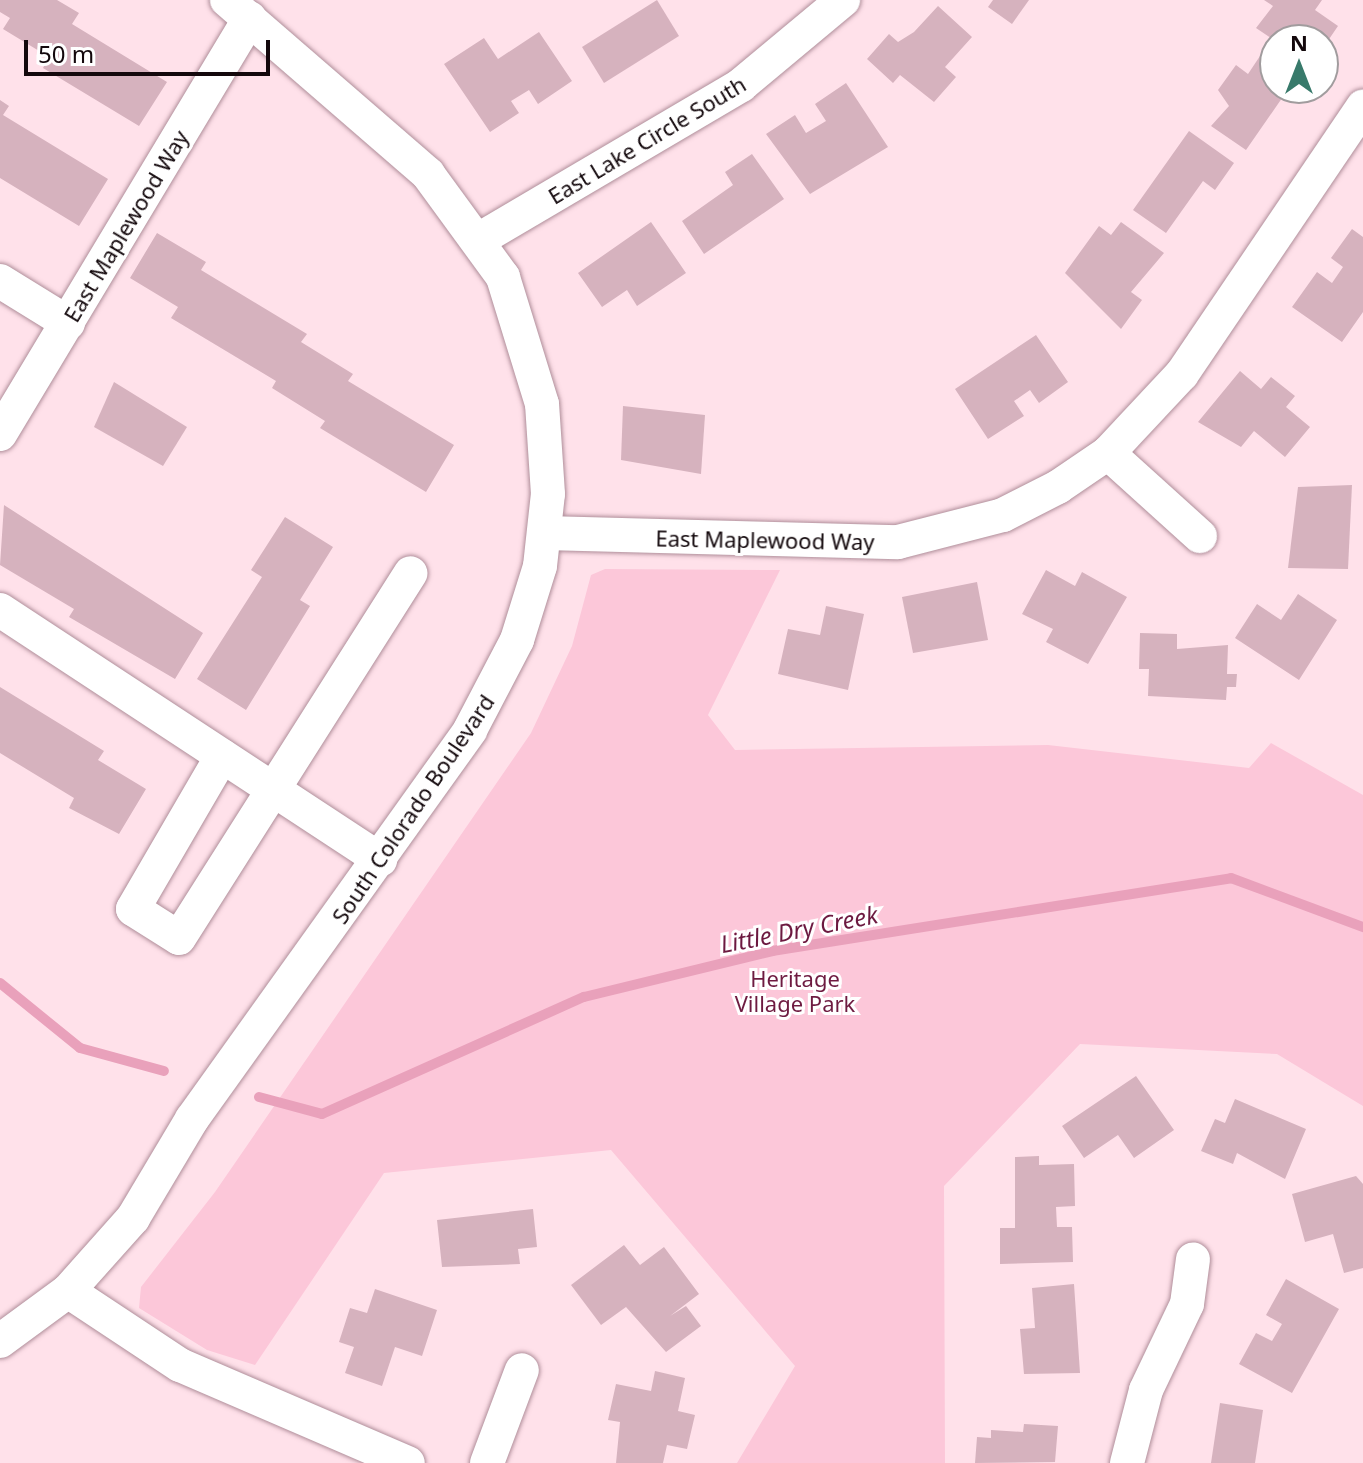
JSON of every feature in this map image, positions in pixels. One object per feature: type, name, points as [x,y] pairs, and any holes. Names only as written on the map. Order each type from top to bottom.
[{"type":"street","name":"East Lake Circle South","points":[[480,239],[688,120],[843,0]]},
{"type":"street","name":"South Colorado Boulevard","points":[[0,1341],[68,1291],[133,1218],[192,1119],[247,1048],[380,860],[497,684],[531,599],[545,533],[547,447],[532,355],[480,239],[428,174],[238,9]]},
{"type":"street","name":"East Maplewood Way","points":[[0,434],[68,323],[238,9]]},
{"type":"street","name":"East Maplewood Way","points":[[545,533],[898,542],[1003,515],[1108,453],[1182,374],[1363,107]]},
{"type":"street","points":[[0,281],[68,323]]},
{"type":"street","points":[[1108,453],[1200,536]]},
{"type":"street","points":[[222,756],[133,909],[179,938],[411,573]]},
{"type":"street","points":[[0,610],[380,860]]},
{"type":"street","points":[[1127,1463],[1146,1390],[1187,1304],[1193,1259]]},
{"type":"street","points":[[68,1291],[180,1365],[408,1463]]},
{"type":"street","points":[[487,1463],[522,1370]]},
{"type":"green space","name":"Heritage Village Park","points":[[605,569],[780,570],[708,715],[735,750],[1048,745],[1249,768],[1271,743],[1363,795],[1363,1106],[1277,1054],[1080,1044],[944,1186],[945,1463],[737,1463],[795,1366],[611,1150],[384,1173],[255,1365],[207,1350],[139,1308],[141,1287],[215,1192],[531,733],[572,646],[591,575]]},
{"type":"building","points":[[0,0],[57,0],[79,13],[72,24],[167,82],[139,126],[43,68],[49,57],[3,29],[10,18],[0,12]]},
{"type":"building","points":[[657,0],[679,36],[604,83],[582,47]]},
{"type":"building","points":[[993,0],[1029,0],[1012,24],[988,7]]},
{"type":"building","points":[[1264,0],[1322,0],[1315,10],[1335,24],[1259,24],[1273,6]]},
{"type":"building","points":[[938,6],[972,37],[945,67],[956,77],[934,102],[900,75],[893,83],[867,59],[889,34],[898,42],[914,32]]},
{"type":"building","points":[[539,32],[572,81],[538,104],[529,90],[511,101],[519,113],[490,132],[444,64],[484,38],[498,59]]},
{"type":"building","points":[[1259,58],[1259,104],[1278,104],[1246,150],[1211,126],[1229,106],[1218,90],[1236,65],[1248,74]]},
{"type":"building","points":[[846,83],[888,147],[810,194],[766,134],[795,115],[806,133],[826,121],[815,104]]},
{"type":"building","points":[[0,100],[9,106],[3,115],[108,179],[79,226],[0,178]]},
{"type":"building","points":[[1189,131],[1234,163],[1215,190],[1203,181],[1166,233],[1133,210]]},
{"type":"building","points":[[752,154],[784,199],[704,254],[682,221],[733,185],[725,172]]},
{"type":"building","points":[[651,222],[686,273],[637,306],[627,290],[602,307],[578,273]]},
{"type":"building","points":[[1121,222],[1164,253],[1131,292],[1142,300],[1121,329],[1065,273],[1099,226],[1111,235]]},
{"type":"building","points":[[1352,229],[1363,237],[1363,312],[1342,342],[1292,307],[1317,272],[1332,283],[1343,267],[1331,258]]},
{"type":"building","points":[[157,233],[206,262],[201,270],[307,334],[301,342],[353,374],[348,381],[454,445],[426,492],[320,428],[325,421],[272,388],[276,381],[171,318],[178,307],[130,278]]},
{"type":"building","points":[[1036,335],[1068,382],[1039,403],[1030,390],[1014,401],[1024,416],[988,439],[955,389]]},
{"type":"building","points":[[1240,371],[1261,389],[1271,377],[1295,396],[1286,407],[1310,427],[1285,457],[1254,431],[1241,447],[1198,422]]},
{"type":"building","points":[[114,382],[187,427],[163,466],[94,427]]},
{"type":"building","points":[[623,406],[705,415],[701,474],[621,460]]},
{"type":"building","points":[[1352,485],[1348,569],[1288,568],[1298,487]]},
{"type":"building","points":[[4,505],[203,633],[175,679],[69,617],[74,609],[0,565]]},
{"type":"building","points":[[285,517],[333,547],[300,600],[310,606],[246,710],[197,679],[262,577],[251,570]]},
{"type":"building","points":[[1046,570],[1075,586],[1082,572],[1127,597],[1088,664],[1046,642],[1053,629],[1022,614]]},
{"type":"building","points":[[977,582],[988,640],[913,653],[902,597]]},
{"type":"building","points":[[1298,594],[1337,620],[1299,680],[1235,638],[1257,604],[1281,620]]},
{"type":"building","points":[[826,606],[864,614],[848,690],[778,674],[788,629],[820,635]]},
{"type":"building","points":[[1140,633],[1177,634],[1177,649],[1228,645],[1227,674],[1237,674],[1236,687],[1227,687],[1226,700],[1148,696],[1149,669],[1139,669]]},
{"type":"building","points":[[0,687],[104,751],[98,760],[146,789],[119,834],[69,808],[74,798],[0,753]]},
{"type":"building","points":[[1136,1076],[1174,1130],[1134,1158],[1118,1135],[1084,1158],[1062,1126]]},
{"type":"building","points":[[1235,1099],[1306,1129],[1285,1179],[1237,1153],[1233,1164],[1201,1151],[1215,1119],[1225,1123]]},
{"type":"building","points":[[1039,1156],[1039,1165],[1074,1164],[1075,1206],[1056,1207],[1057,1227],[1072,1227],[1073,1262],[1000,1264],[1000,1228],[1015,1228],[1015,1157]]},
{"type":"building","points":[[1356,1176],[1363,1184],[1363,1268],[1344,1273],[1333,1234],[1305,1242],[1292,1194]]},
{"type":"building","points":[[533,1209],[537,1247],[518,1249],[520,1264],[442,1267],[437,1220]]},
{"type":"building","points":[[624,1245],[640,1265],[664,1247],[699,1294],[670,1316],[686,1306],[701,1326],[666,1352],[626,1307],[601,1325],[571,1285]]},
{"type":"building","points":[[1286,1279],[1339,1309],[1292,1393],[1239,1364],[1256,1333],[1272,1341],[1282,1324],[1266,1315]]},
{"type":"building","points":[[1074,1284],[1080,1373],[1024,1374],[1020,1329],[1035,1328],[1032,1288]]},
{"type":"building","points":[[375,1289],[437,1310],[422,1356],[395,1347],[382,1386],[345,1373],[354,1347],[339,1342],[350,1308],[367,1313]]},
{"type":"building","points":[[655,1371],[685,1378],[678,1411],[695,1415],[687,1449],[667,1445],[663,1463],[616,1463],[620,1422],[608,1420],[616,1384],[651,1391]]},
{"type":"building","points":[[1220,1403],[1263,1410],[1255,1463],[1211,1463]]},
{"type":"building","points":[[1024,1424],[1058,1426],[1055,1462],[975,1463],[977,1437],[991,1438],[991,1430],[1023,1432]]},
{"type":"waterway","name":"Little Dry Creek","points":[[259,1097],[322,1114],[584,997],[772,951],[1231,878],[1363,927]]},
{"type":"waterway","name":"Little Dry Creek","points":[[0,983],[80,1048],[164,1071]]}]
